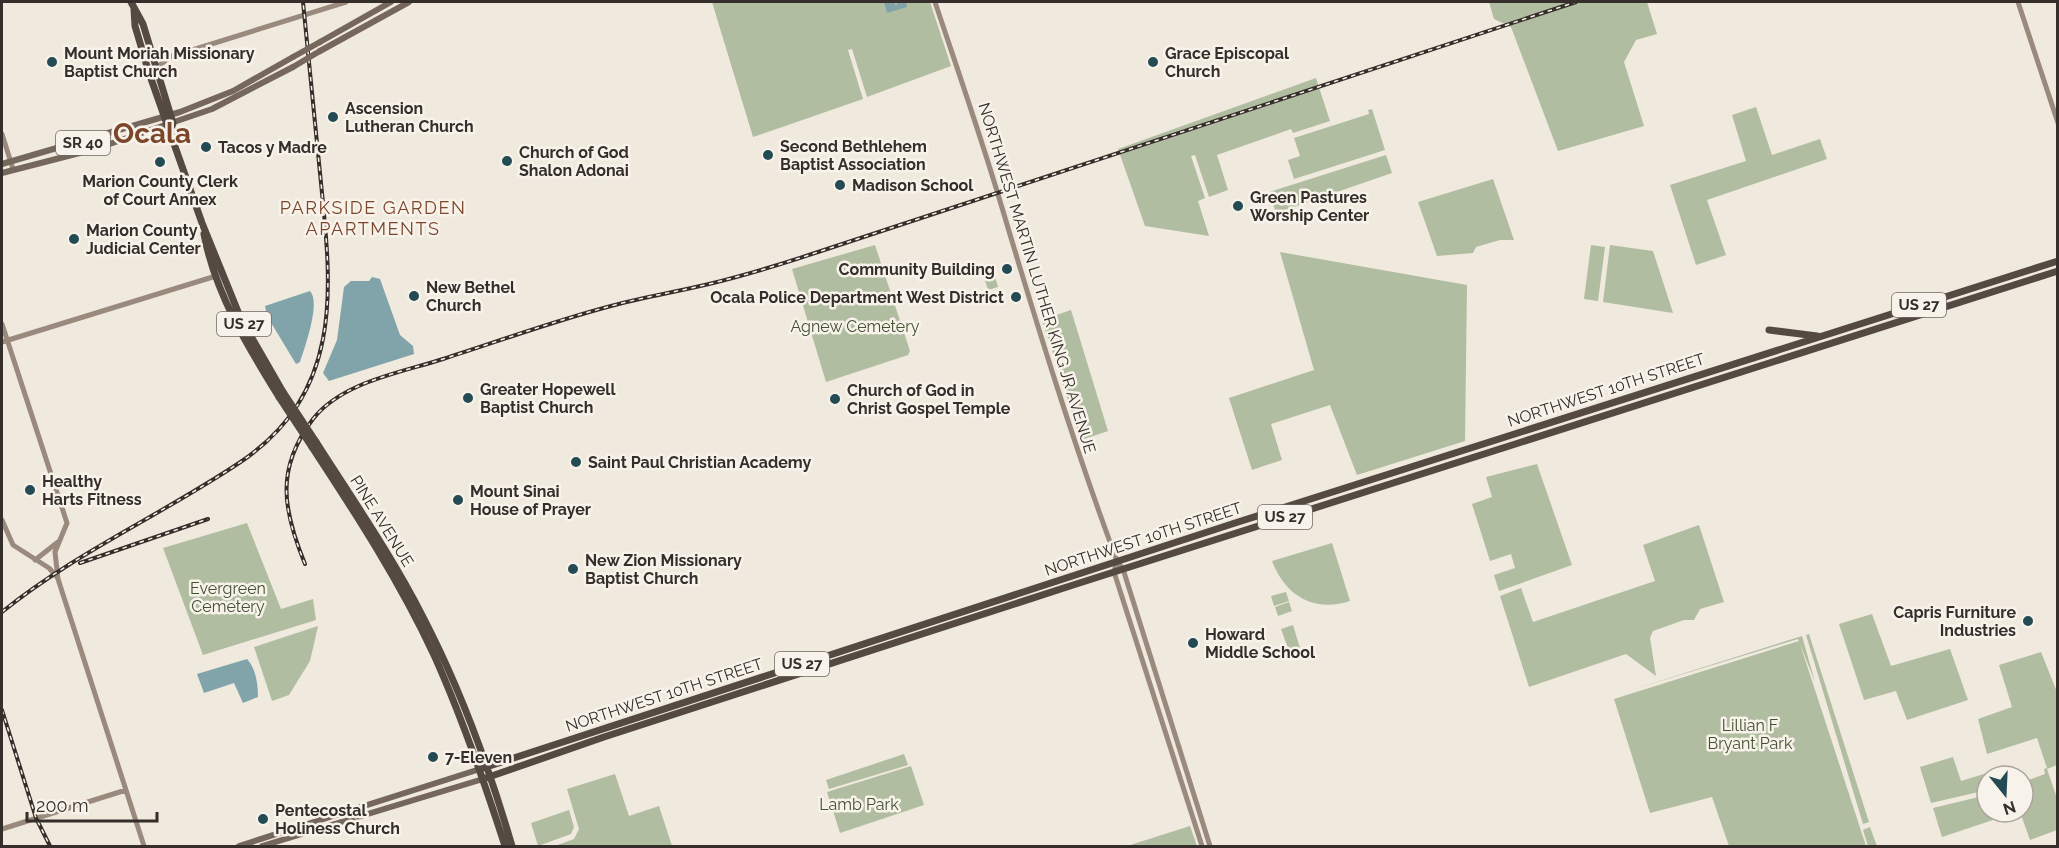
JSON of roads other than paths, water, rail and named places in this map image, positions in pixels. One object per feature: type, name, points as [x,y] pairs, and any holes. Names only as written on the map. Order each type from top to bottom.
[{"type":"highway","name":"PINE AVENUE","points":[[132,5],[143,24],[153,55],[169,122]]},
{"type":"highway","name":"PINE AVENUE","points":[[132,5],[135,27],[202,223],[241,319],[281,394]]},
{"type":"highway","name":"PINE AVENUE","points":[[202,223],[208,254],[216,276],[244,338],[314,445],[417,622],[484,768],[505,846]]},
{"type":"highway","name":"NORTHWEST 10TH STREET","points":[[484,768],[1573,414],[2058,261]]},
{"type":"highway","name":"NORTHWEST 10TH STREET","points":[[487,778],[622,731],[1359,492],[2058,271]]},
{"type":"highway","points":[[2018,273],[2021,282]]},
{"type":"highway","points":[[1769,330],[1820,336]]},
{"type":"highway","points":[[1563,427],[1573,414]]},
{"type":"highway","points":[[1356,484],[1359,492]]},
{"type":"highway","name":"PINE AVENUE","points":[[487,778],[512,846]]},
{"type":"main road","points":[[158,71],[160,65],[173,56],[346,2]]},
{"type":"main road","name":"SR 40","points":[[2,165],[169,122],[233,91],[391,2]]},
{"type":"main road","name":"SR 40","points":[[2,173],[64,157],[236,99],[409,2]]},
{"type":"main road","name":"NORTHWEST MARTIN LUTHER KING JR AVENUE","points":[[935,2],[1000,200],[1034,319],[1085,477],[1117,561],[1123,569],[1210,846]]},
{"type":"main road","points":[[2018,2],[2058,123]]},
{"type":"main road","points":[[153,55],[173,56]]},
{"type":"main road","points":[[2,134],[13,170]]},
{"type":"main road","points":[[64,157],[69,151],[87,142]]},
{"type":"main road","points":[[38,163],[57,156],[61,149]]},
{"type":"main road","points":[[4,342],[216,276]]},
{"type":"main road","points":[[2,324],[4,342],[67,524],[57,542],[55,552],[58,579],[144,846]]},
{"type":"main road","points":[[2,520],[13,545],[49,568],[58,579]]},
{"type":"main road","points":[[35,560],[57,542]]},
{"type":"main road","points":[[1117,561],[1114,572],[1202,846]]},
{"type":"main road","name":"NORTHWEST 10TH STREET","points":[[238,846],[484,768]]},
{"type":"main road","points":[[262,846],[487,778]]},
{"type":"main road","points":[[2,829],[126,790]]},
{"type":"water","points":[[884,2],[894,2],[896,6],[898,2],[906,2],[907,7],[887,13]]},
{"type":"water","points":[[372,277],[380,279],[400,335],[413,346],[414,354],[329,381],[323,373],[337,340],[344,287],[351,281],[369,281]]},
{"type":"water","points":[[310,291],[314,305],[311,325],[300,362],[296,364],[267,316],[265,306]]},
{"type":"water","points":[[247,659],[256,677],[258,697],[243,703],[234,683],[204,693],[197,674]]},
{"type":"railway","points":[[2,612],[59,571],[239,463],[274,434],[299,403],[315,369],[324,333],[328,295],[324,214],[303,2]]},
{"type":"railway","points":[[305,564],[297,544],[288,508],[288,473],[293,455],[301,437],[325,406],[356,387],[590,312],[723,281],[791,261],[1576,2]]},
{"type":"railway","points":[[80,563],[208,519]]},
{"type":"railway","points":[[2,710],[36,818],[50,846]]},
{"type":"place","name":"Mount Moriah Missionary Baptist Church","points":[[52,62]]},
{"type":"place","name":"Grace Episcopal Church","points":[[1153,62]]},
{"type":"place","name":"Ascension Lutheran Church","points":[[333,117]]},
{"type":"place","name":"Tacos y Madre","points":[[206,147]]},
{"type":"place","name":"Second Bethlehem Baptist Association","points":[[768,155]]},
{"type":"place","name":"Church of God Shalon Adonai","points":[[507,161]]},
{"type":"place","name":"Marion County Clerk of Court Annex","points":[[160,162]]},
{"type":"place","name":"Madison School","points":[[840,185]]},
{"type":"place","name":"Green Pastures Worship Center","points":[[1238,206]]},
{"type":"place","name":"Marion County Judicial Center","points":[[74,239]]},
{"type":"place","name":"Community Building","points":[[1007,269]]},
{"type":"place","name":"New Bethel Church","points":[[414,296]]},
{"type":"place","name":"Ocala Police Department West District","points":[[1016,297]]},
{"type":"place","name":"Greater Hopewell Baptist Church","points":[[468,398]]},
{"type":"place","name":"Church of God in Christ Gospel Temple","points":[[835,399]]},
{"type":"place","name":"Saint Paul Christian Academy","points":[[576,462]]},
{"type":"place","name":"Healthy Harts Fitness","points":[[30,490]]},
{"type":"place","name":"Mount Sinai House of Prayer","points":[[458,500]]},
{"type":"place","name":"New Zion Missionary Baptist Church","points":[[573,569]]},
{"type":"place","name":"Capris Furniture Industries","points":[[2028,621]]},
{"type":"place","name":"Howard Middle School","points":[[1193,643]]},
{"type":"place","name":"7-Eleven","points":[[433,757]]},
{"type":"place","name":"Pentecostal Holiness Church","points":[[263,819]]},
{"type":"district","name":"Ocala","points":[[152,133]]},
{"type":"district","name":"PARKSIDE GARDEN APARTMENTS","points":[[373,217]]},
{"type":"park label","name":"Agnew Cemetery","points":[[855,326]]},
{"type":"park label","name":"Evergreen Cemetery","points":[[228,597]]},
{"type":"park label","name":"Lillian F Bryant Park","points":[[1750,734]]},
{"type":"park label","name":"Lamb Park","points":[[859,804]]}]
